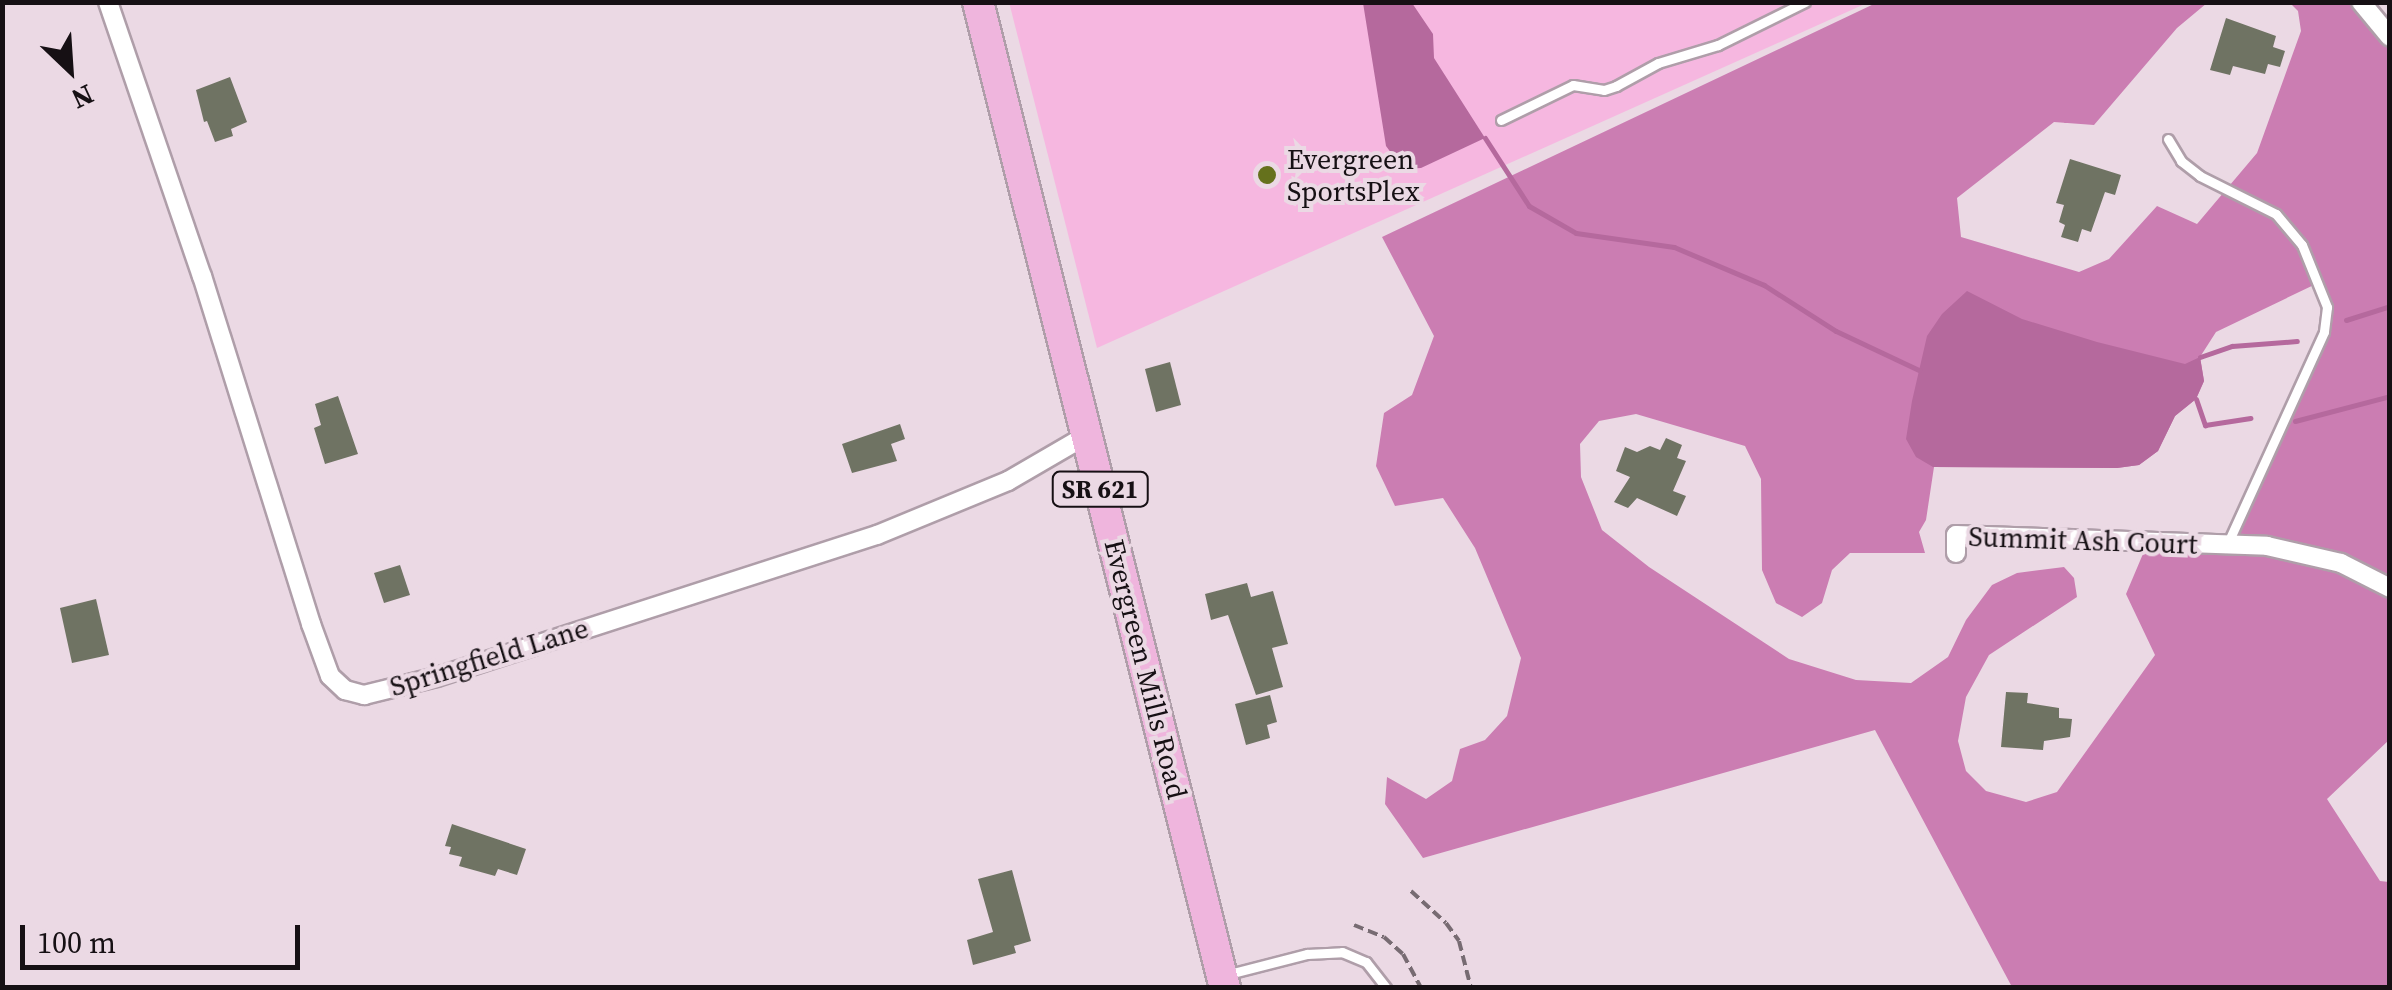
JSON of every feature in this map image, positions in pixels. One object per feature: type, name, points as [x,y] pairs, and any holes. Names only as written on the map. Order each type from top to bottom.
[{"type":"main road","name":"Evergreen Mills Road","points":[[978,2],[1224,982]]},
{"type":"street","name":"Springfield Lane","points":[[108,2],[202,276],[311,624],[330,676],[345,690],[364,695],[437,677],[877,535],[1008,481],[1087,436]]},
{"type":"street","points":[[2361,2],[2390,36]]},
{"type":"street","name":"Summit Ash Court","points":[[1956,553],[1956,536],[2227,544],[2305,552],[2341,563],[2390,588]]},
{"type":"lane","points":[[1500,120],[1573,84],[1604,90],[1616,86],[1658,63],[1718,45],[1805,2]]},
{"type":"lane","name":"Summit Ash Court","points":[[2168,139],[2181,160],[2200,176],[2276,214],[2302,245],[2327,307],[2324,332],[2227,544]]},
{"type":"lane","points":[[1224,982],[1307,954],[1342,952],[1366,962],[1386,988]]},
{"type":"path","points":[[1410,891],[1459,941],[1471,988]]},
{"type":"path","points":[[1354,926],[1384,938],[1403,954],[1421,988]]},
{"type":"shaded area","name":"Evergreen SportsPlex","points":[[1009,2],[1867,3],[1097,348]]},
{"type":"shaded area","points":[[1363,3],[1412,3],[1433,34],[1434,58],[1485,138],[1421,168],[1403,169],[1386,146]]},
{"type":"shaded area","points":[[1876,3],[2207,3],[2177,28],[2094,125],[2054,122],[1957,198],[1961,237],[2079,272],[2109,259],[2157,206],[2197,224],[2257,153],[2301,31],[2298,11],[2290,3],[2357,3],[2390,38],[2390,739],[2327,799],[2380,881],[2389,882],[2389,987],[2012,987],[1875,730],[1423,858],[1385,804],[1387,777],[1426,799],[1452,781],[1460,749],[1485,740],[1507,716],[1521,658],[1475,548],[1443,498],[1395,506],[1376,466],[1384,413],[1412,395],[1434,336],[1382,237]],"holes":[[[2318,283],[2327,307],[2324,332],[2228,544],[2148,542],[2126,594],[2155,655],[2057,792],[2026,802],[1986,791],[1966,771],[1958,741],[1966,697],[1989,655],[2077,597],[2074,578],[2064,567],[2017,573],[1992,585],[1966,620],[1948,657],[1911,683],[1856,680],[1789,659],[1649,567],[1602,530],[1581,477],[1580,444],[1599,421],[1636,414],[1745,446],[1761,479],[1762,570],[1776,603],[1802,617],[1822,603],[1832,570],[1850,553],[1925,553],[1919,532],[1926,520],[1934,467],[2139,465],[2158,451],[2175,416],[2196,399],[2204,381],[2200,357],[2216,332]]]},
{"type":"shaded area","points":[[1967,291],[2022,319],[2097,342],[2185,364],[2200,357],[2204,381],[2196,399],[2175,416],[2158,451],[2139,465],[1933,467],[1916,457],[1906,439],[1912,401],[1927,336],[1942,314]]},
{"type":"building","points":[[2226,18],[2276,36],[2273,47],[2285,51],[2280,67],[2268,64],[2265,74],[2233,66],[2230,75],[2210,70]]},
{"type":"building","points":[[230,77],[247,122],[231,129],[233,136],[215,142],[207,121],[204,122],[196,90]]},
{"type":"building","points":[[2070,159],[2121,175],[2115,195],[2105,192],[2091,232],[2082,229],[2078,242],[2061,237],[2065,225],[2059,222],[2064,205],[2056,203]]},
{"type":"building","points":[[1170,362],[1181,405],[1156,412],[1145,369]]},
{"type":"building","points":[[338,396],[358,454],[325,464],[314,428],[321,425],[315,404]]},
{"type":"building","points":[[900,424],[905,439],[891,444],[897,461],[852,473],[842,444]]},
{"type":"building","points":[[1666,438],[1682,445],[1677,458],[1686,461],[1673,491],[1686,496],[1677,516],[1637,498],[1628,508],[1614,502],[1630,477],[1616,471],[1625,447],[1637,452],[1650,446],[1660,450]]},
{"type":"building","points":[[400,565],[410,595],[384,603],[374,573]]},
{"type":"building","points":[[1247,583],[1251,597],[1273,591],[1288,644],[1272,648],[1283,687],[1256,695],[1228,615],[1211,620],[1205,594]]},
{"type":"building","points":[[96,599],[109,655],[72,663],[60,608]]},
{"type":"building","points":[[2006,692],[2028,693],[2027,703],[2059,708],[2059,718],[2072,719],[2070,737],[2044,741],[2043,750],[2001,747]]},
{"type":"building","points":[[1270,695],[1277,722],[1267,725],[1270,738],[1246,745],[1235,704]]},
{"type":"building","points":[[452,824],[526,849],[517,875],[498,869],[495,876],[459,866],[462,857],[449,854],[451,847],[445,846]]},
{"type":"building","points":[[1012,870],[1031,941],[1014,946],[1016,953],[973,965],[967,940],[993,932],[978,879]]},
{"type":"waterway","points":[[1485,138],[1529,206],[1576,233],[1674,247],[1764,285],[1836,331],[1919,370]]},
{"type":"waterway","points":[[2346,320],[2390,306]]},
{"type":"waterway","points":[[2200,357],[2232,346],[2297,341]]},
{"type":"waterway","points":[[2295,421],[2390,396]]},
{"type":"waterway","points":[[2196,399],[2205,425],[2250,418]]},
{"type":"place","name":"Evergreen SportsPlex","points":[[1267,175]]}]
